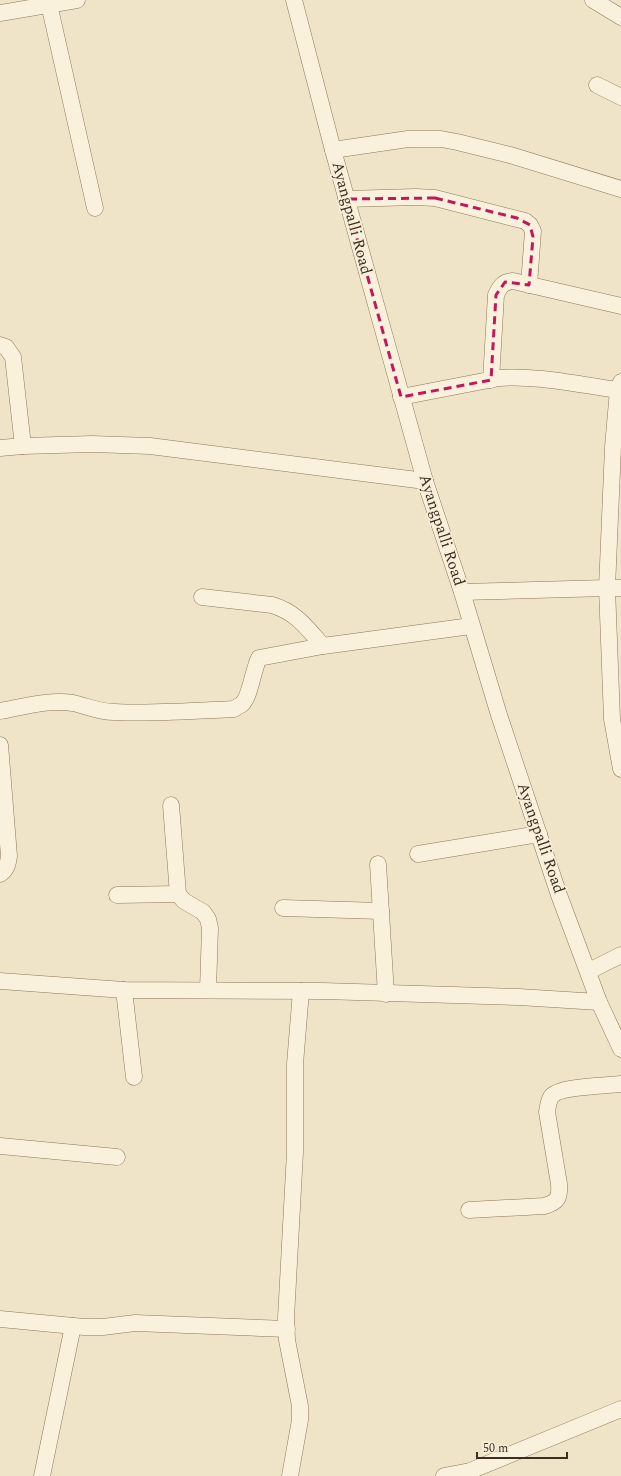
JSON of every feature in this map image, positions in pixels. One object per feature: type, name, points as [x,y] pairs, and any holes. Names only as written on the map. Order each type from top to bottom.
[{"type":"street","points":[[0,13],[73,0]]},
{"type":"street","name":"Ayangpalli Road","points":[[294,0],[346,199],[425,481],[462,592],[471,626],[560,895],[589,971],[599,1002],[621,1049]]},
{"type":"street","points":[[593,0],[621,17]]},
{"type":"street","points":[[49,4],[95,208]]},
{"type":"street","points":[[597,85],[621,97]]},
{"type":"street","points":[[333,150],[408,138],[441,139],[510,155],[621,189]]},
{"type":"street","points":[[346,199],[416,197],[434,198],[525,221],[530,226],[532,231],[529,285]]},
{"type":"street","points":[[491,380],[496,295],[498,289],[505,282],[513,281],[621,306]]},
{"type":"street","points":[[0,345],[6,347],[13,357],[23,446]]},
{"type":"street","points":[[401,397],[505,378],[523,378],[620,386],[613,447],[615,588],[612,719],[621,769]]},
{"type":"street","points":[[0,448],[92,444],[150,446],[425,481]]},
{"type":"street","points":[[462,592],[615,588]]},
{"type":"street","points":[[202,597],[272,605],[283,608],[304,623],[324,646]]},
{"type":"street","points":[[0,711],[50,702],[73,704],[103,712],[234,709],[241,705],[245,700],[259,658],[324,646],[471,626]]},
{"type":"street","points":[[0,745],[9,856],[8,864],[0,874]]},
{"type":"street","points":[[171,805],[178,894],[184,901],[203,912],[208,919],[210,928],[208,990]]},
{"type":"street","points":[[418,854],[539,834]]},
{"type":"street","points":[[378,864],[386,994]]},
{"type":"street","points":[[117,894],[178,894]]},
{"type":"street","points":[[283,908],[381,911]]},
{"type":"street","points":[[589,971],[621,955]]},
{"type":"street","points":[[0,982],[124,990],[301,991],[519,997],[599,1002]]},
{"type":"street","points":[[124,990],[134,1077]]},
{"type":"street","points":[[290,1476],[300,1420],[300,1406],[287,1340],[287,1286],[295,1152],[295,1064],[301,991]]},
{"type":"street","points":[[469,1210],[544,1206],[553,1204],[558,1199],[560,1184],[547,1112],[551,1096],[557,1092],[567,1089],[621,1084]]},
{"type":"street","points":[[0,1146],[117,1157]]},
{"type":"street","points":[[0,1319],[73,1326],[103,1327],[135,1323],[287,1329]]},
{"type":"street","points":[[42,1476],[73,1326]]},
{"type":"street","points":[[449,1475],[470,1471],[621,1409]]},
{"type":"highlighted area","points":[[435,198],[517,218],[530,225],[533,237],[529,285],[505,282],[496,295],[491,380],[401,397],[346,199]]}]
